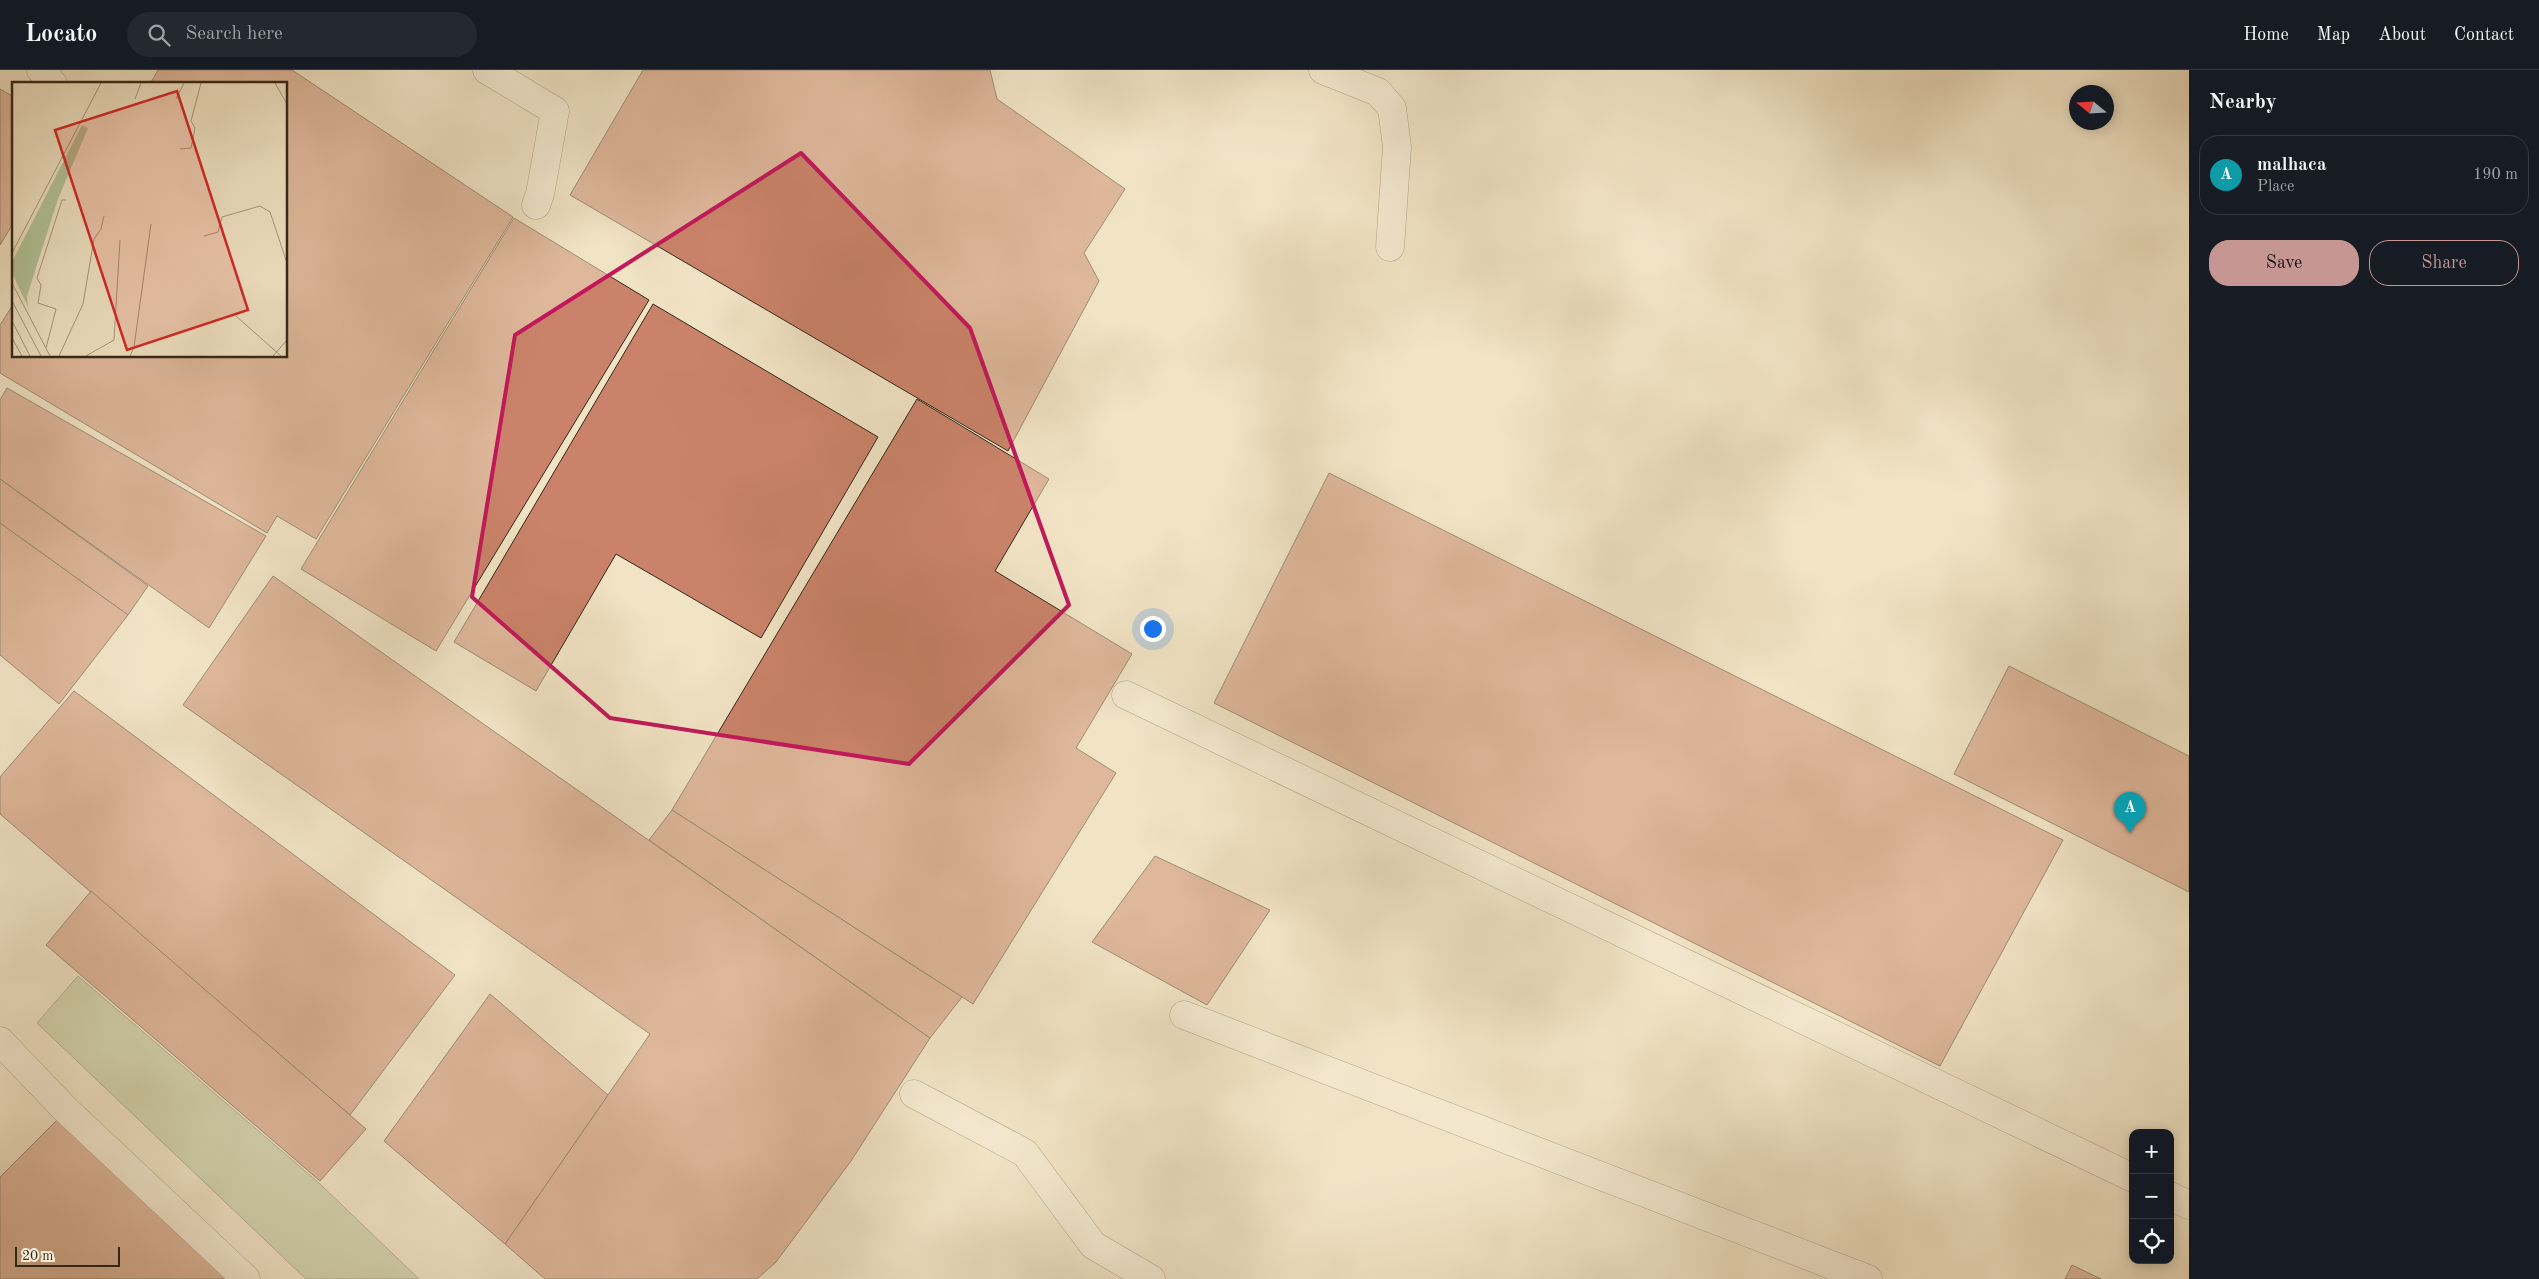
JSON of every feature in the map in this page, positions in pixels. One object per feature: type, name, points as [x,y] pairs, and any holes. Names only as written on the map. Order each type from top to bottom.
[{"type":"lane","points":[[41,70],[51,82]]},
{"type":"lane","points":[[486,70],[555,110],[540,194],[536,205]]},
{"type":"lane","points":[[1323,70],[1378,92],[1392,108],[1396,148],[1390,248]]},
{"type":"lane","points":[[1126,695],[2129,1176]]},
{"type":"lane","points":[[1184,1015],[1868,1279]]},
{"type":"lane","points":[[0,1041],[65,1109],[246,1279]]},
{"type":"lane","points":[[914,1094],[1025,1153],[1093,1245],[1151,1279]]},
{"type":"lane","points":[[2174,1198],[2189,1206]]},
{"type":"highlighted area","points":[[801,153],[970,328],[1069,605],[909,764],[610,718],[472,597],[515,335]]},
{"type":"green space","points":[[78,976],[319,1183],[419,1279],[306,1279],[37,1023]]},
{"type":"building","points":[[158,70],[292,70],[513,217],[316,539],[277,516],[267,533],[0,373],[0,325],[12,306],[12,358],[288,358],[288,82],[151,82]]},
{"type":"building","points":[[643,70],[990,70],[997,99],[1125,189],[1084,253],[1099,281],[1008,451],[570,195]]},
{"type":"building","points":[[0,89],[12,96],[12,225],[0,245]]},
{"type":"building","points":[[514,218],[649,300],[436,651],[301,569]]},
{"type":"building","points":[[653,304],[878,437],[761,638],[616,554],[536,691],[454,642]]},
{"type":"building","points":[[7,388],[266,536],[209,628],[0,479],[0,400]]},
{"type":"building","points":[[917,399],[1049,479],[995,571],[1132,654],[1076,748],[1116,773],[973,1004],[672,810]]},
{"type":"building","points":[[1329,473],[2063,840],[1940,1066],[1214,703]]},
{"type":"building","points":[[0,479],[148,586],[128,615],[0,523]]},
{"type":"building","points":[[0,523],[128,615],[59,704],[0,655]]},
{"type":"building","points":[[273,576],[930,1038],[851,1161],[776,1262],[757,1279],[545,1279],[505,1244],[650,1034],[183,705]]},
{"type":"building","points":[[2009,666],[2189,756],[2189,892],[1954,774]]},
{"type":"building","points":[[74,691],[455,975],[350,1115],[0,814],[0,777]]},
{"type":"building","points":[[672,810],[962,997],[930,1038],[649,840]]},
{"type":"building","points":[[1155,856],[1270,910],[1207,1005],[1092,942]]},
{"type":"building","points":[[91,891],[366,1129],[320,1181],[46,945]]},
{"type":"building","points":[[490,994],[608,1095],[505,1244],[384,1141]]},
{"type":"building","points":[[62,1115],[234,1279],[0,1279],[0,1177]]},
{"type":"building","points":[[2072,1265],[2101,1279],[2065,1279]]},
{"type":"place","name":"malhaca","points":[[2130,833]]}]
